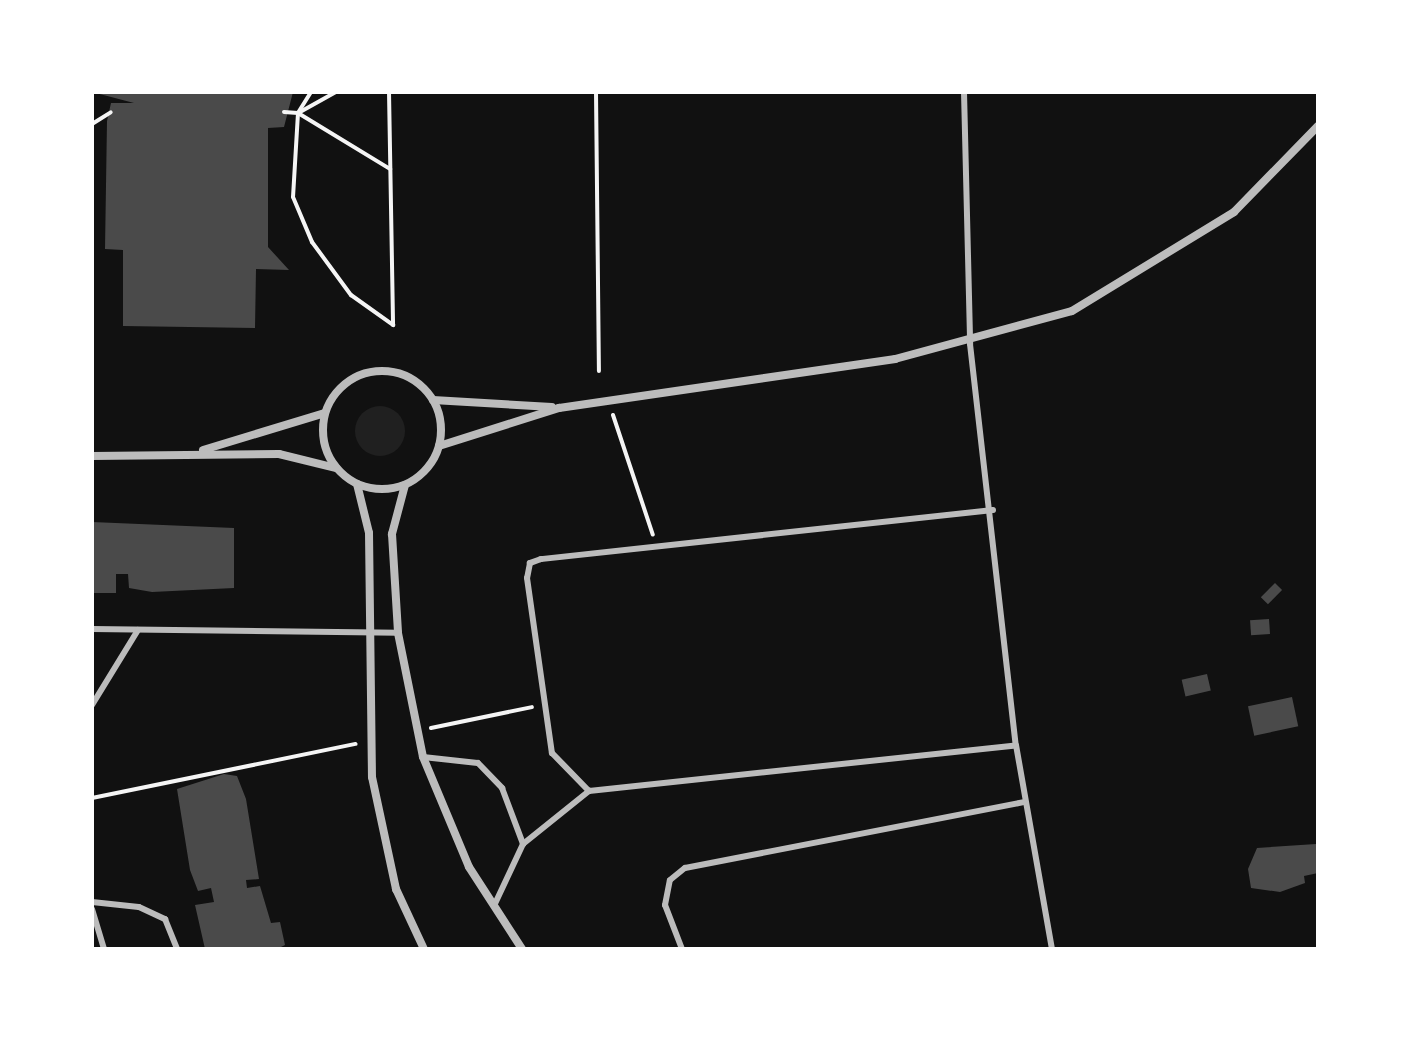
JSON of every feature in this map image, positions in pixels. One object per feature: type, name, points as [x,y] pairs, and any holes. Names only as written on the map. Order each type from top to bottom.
[{"type":"street","points":[[439,446],[559,408],[970,344],[1072,311],[1182,247],[1268,181],[1318,126]]},
{"type":"street","points":[[405,485],[357,484],[336,468],[326,451],[325,413],[343,384],[375,371],[408,377],[433,400],[559,408]]},
{"type":"street","points":[[433,400],[439,446],[426,469],[405,485],[392,534],[398,633],[423,757],[494,906],[522,949]]},
{"type":"street","points":[[186,454],[325,413]]},
{"type":"street","points":[[92,456],[279,454],[336,468]]},
{"type":"street","points":[[357,484],[369,533],[365,634],[370,741],[396,889],[424,949]]},
{"type":"lane","points":[[964,92],[970,344],[993,510],[1016,745],[1052,949]]},
{"type":"lane","points":[[589,791],[552,753],[530,563],[993,510]]},
{"type":"lane","points":[[92,629],[398,633]]},
{"type":"lane","points":[[92,705],[138,630]]},
{"type":"lane","points":[[494,906],[523,844],[589,791],[1016,745]]},
{"type":"lane","points":[[423,757],[478,763],[502,788],[523,844]]},
{"type":"lane","points":[[682,949],[665,905],[670,880],[685,868],[1024,802]]},
{"type":"lane","points":[[92,902],[139,907],[165,919],[177,949]]},
{"type":"lane","points":[[92,909],[104,949]]},
{"type":"path","points":[[311,92],[298,113],[293,197],[312,242],[351,295],[393,325],[389,92]]},
{"type":"path","points":[[298,113],[336,92]]},
{"type":"path","points":[[596,92],[599,371]]},
{"type":"path","points":[[92,124],[111,112]]},
{"type":"path","points":[[284,112],[298,113],[390,169]]},
{"type":"path","points":[[613,415],[657,549]]},
{"type":"path","points":[[418,731],[547,704]]},
{"type":"path","points":[[92,798],[370,741]]},
{"type":"shaded area","points":[[380,406],[398,413],[405,431],[398,449],[380,456],[362,449],[355,431],[362,413]]},
{"type":"building","points":[[92,92],[293,92],[284,127],[268,128],[268,247],[289,270],[256,269],[255,328],[123,326],[123,250],[105,249],[107,121],[111,103],[134,103]]},
{"type":"building","points":[[92,522],[234,528],[234,588],[152,592],[129,588],[128,574],[116,574],[116,593],[92,593]]},
{"type":"building","points":[[1275,583],[1282,590],[1268,604],[1261,597]]},
{"type":"building","points":[[1269,619],[1270,634],[1251,635],[1250,620]]},
{"type":"building","points":[[1207,674],[1211,691],[1185,696],[1182,680]]},
{"type":"building","points":[[1292,697],[1298,726],[1254,736],[1248,706]]},
{"type":"building","points":[[224,774],[237,776],[246,799],[259,879],[246,880],[247,888],[260,886],[271,923],[280,922],[285,945],[277,949],[205,949],[195,905],[214,902],[211,888],[198,891],[190,870],[177,789]]},
{"type":"building","points":[[1316,844],[1318,873],[1304,876],[1305,883],[1280,892],[1251,888],[1248,869],[1257,848]]}]
